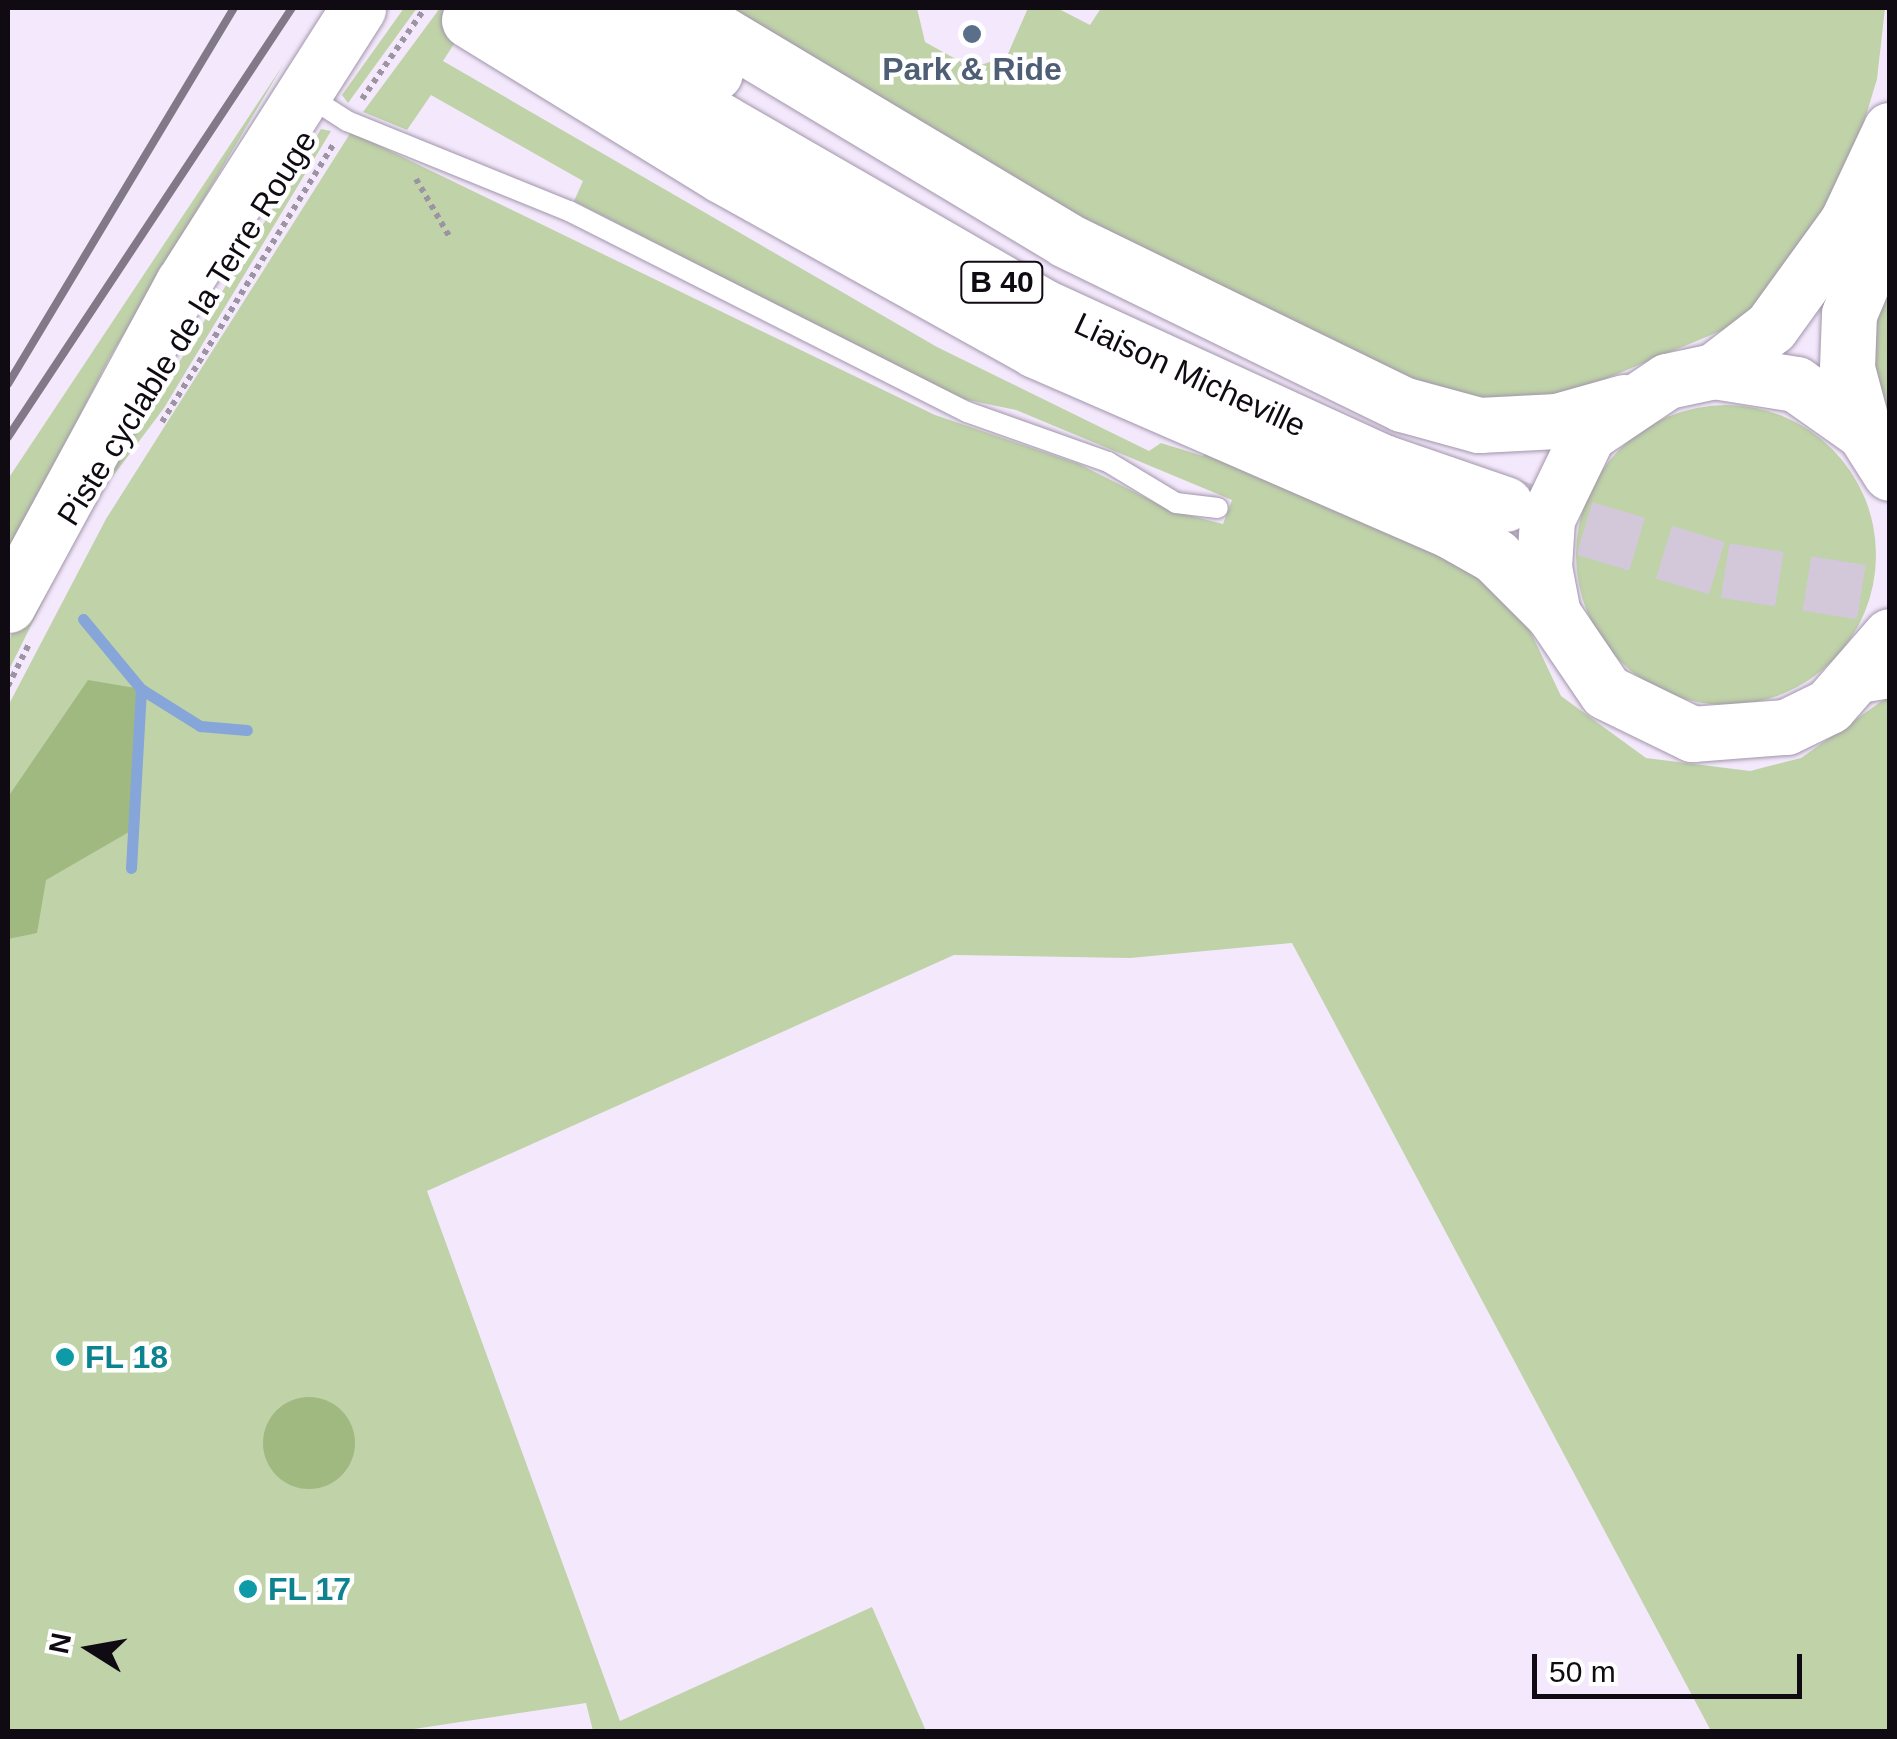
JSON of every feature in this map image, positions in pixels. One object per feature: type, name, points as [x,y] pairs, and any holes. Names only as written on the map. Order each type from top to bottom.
[{"type":"main road","points":[[20,621],[81,459],[300,90],[358,8]]},
{"type":"main road","name":"Liaison Micheville","points":[[524,8],[1044,307],[1383,462],[1509,493],[1052,279],[608,8]]},
{"type":"main road","name":"B 40","points":[[679,8],[1066,240],[1402,404],[1478,425],[1557,421],[1624,402]]},
{"type":"main road","name":"B 40","points":[[447,14],[724,176],[1035,350],[1480,548],[1554,614]]},
{"type":"main road","points":[[1881,660],[1786,727],[1692,734],[1606,692],[1554,614],[1547,519],[1588,434],[1624,402],[1714,371],[1771,327],[1847,222],[1890,130]]},
{"type":"main road","points":[[1877,453],[1847,368],[1850,314],[1890,218]]},
{"type":"main road","points":[[1714,371],[1796,384],[1877,453]]},
{"type":"lane","points":[[300,90],[347,121],[568,211],[966,412],[1076,448],[1176,504],[1218,508]]},
{"type":"path","name":"Piste cyclable de la Terre Rouge","points":[[149,440],[347,121],[447,14]]},
{"type":"path","points":[[8,686],[20,621]]},
{"type":"green space","points":[[404,8],[417,8],[348,103],[342,95]]},
{"type":"green space","points":[[440,8],[477,8],[443,61],[937,347],[1149,451],[1161,443],[1203,456],[1208,447],[1452,544],[1516,601],[1561,696],[1646,758],[1750,771],[1801,758],[1889,696],[1889,1731],[1711,1731],[1292,943],[1130,958],[954,955],[427,1191],[620,1721],[872,1607],[926,1731],[593,1731],[586,1703],[394,1732],[8,1731],[8,706],[106,519],[351,132],[935,415],[1079,464],[1172,511],[1223,524],[1232,500],[1016,410],[958,398],[574,201],[583,181],[431,95],[407,130],[363,112]]},
{"type":"green space","points":[[724,8],[917,8],[925,42],[972,68],[1007,56],[1028,8],[1057,8],[1090,25],[1101,8],[1885,8],[1877,79],[1848,175],[1752,318],[1540,406],[1409,390],[1033,197]]},
{"type":"green space","points":[[283,65],[109,359],[8,555],[8,479]]},
{"type":"green space","points":[[321,129],[331,131],[164,408],[89,508],[8,672],[8,642],[68,522],[152,407]]},
{"type":"green space","points":[[1889,255],[1889,411],[1867,376],[1869,301]]},
{"type":"green space","points":[[1726,405],[1783,416],[1832,449],[1865,498],[1876,555],[1865,612],[1832,661],[1783,694],[1726,705],[1669,694],[1620,661],[1587,612],[1576,555],[1587,498],[1620,449],[1669,416]]},
{"type":"green space","points":[[88,680],[141,689],[129,832],[46,880],[37,933],[8,939],[8,797]]},
{"type":"green space","points":[[309,1397],[327,1400],[342,1410],[352,1425],[352,1461],[342,1476],[327,1486],[309,1489],[291,1486],[276,1476],[266,1461],[263,1443],[266,1425],[276,1410],[291,1400]]},
{"type":"waterway","points":[[83,619],[141,689],[200,726],[247,730]]},
{"type":"waterway","points":[[131,868],[141,689]]},
{"type":"tunnel","points":[[1505,504],[1725,570],[1890,596]]},
{"type":"railway","points":[[8,384],[234,8]]},
{"type":"railway","points":[[8,437],[292,8]]},
{"type":"place","name":"Park & Ride","points":[[972,34]]},
{"type":"place","name":"FL 18","points":[[65,1357]]},
{"type":"place","name":"FL 17","points":[[248,1589]]}]
